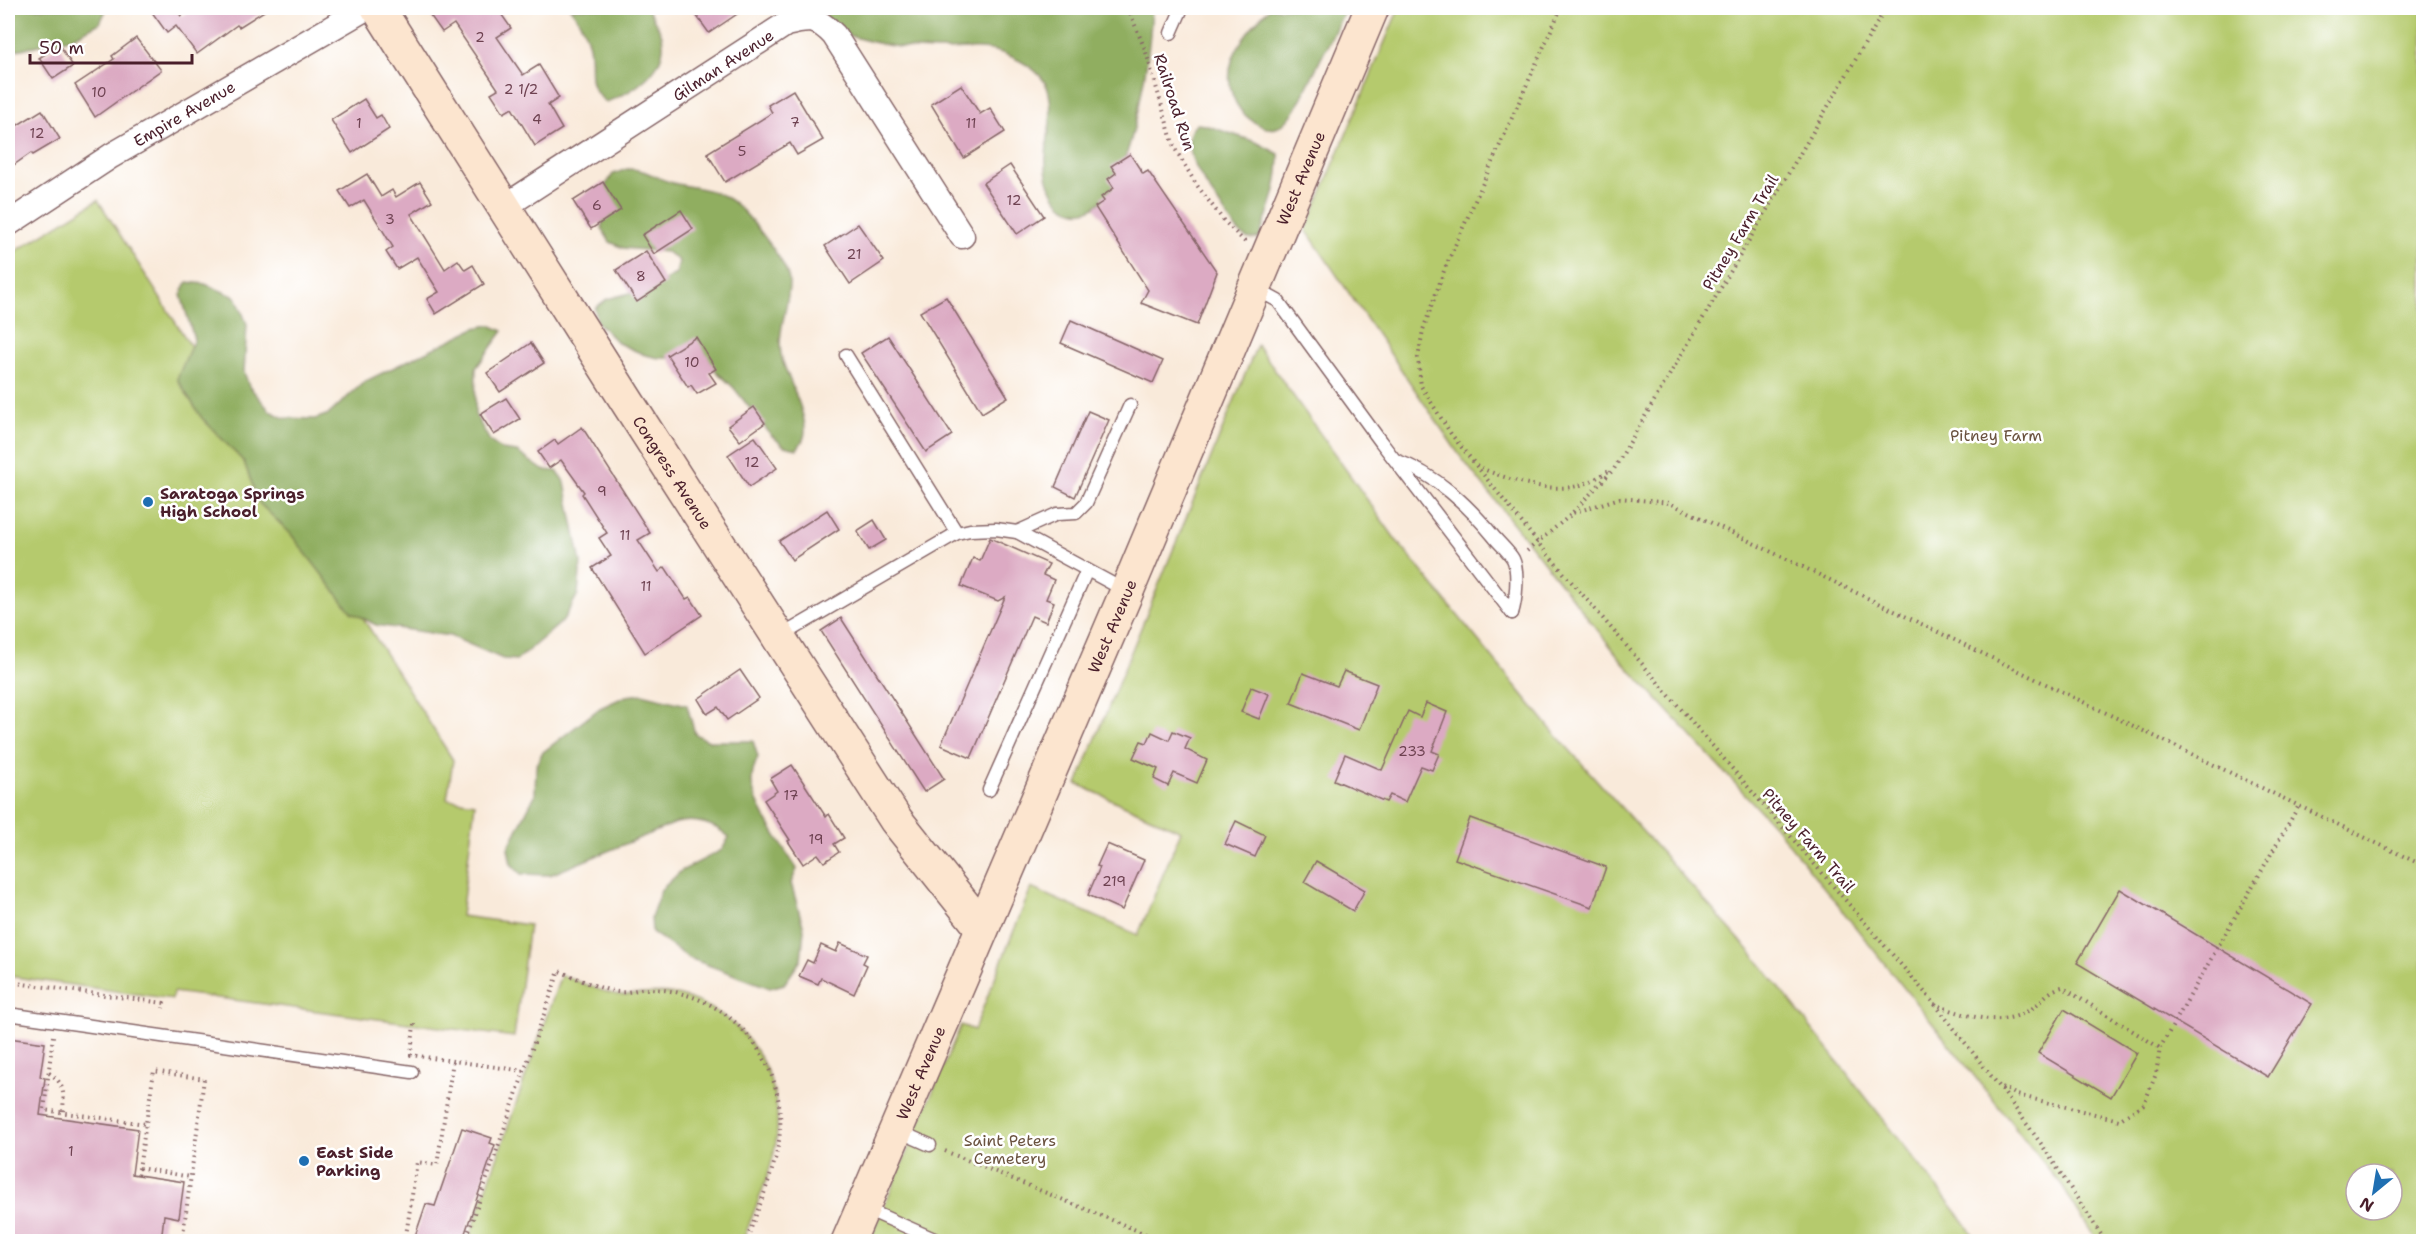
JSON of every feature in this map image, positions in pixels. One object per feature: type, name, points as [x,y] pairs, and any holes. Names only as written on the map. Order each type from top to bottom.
[{"type":"street","name":"West Avenue","points":[[848,1242],[1127,591],[1372,8]]},
{"type":"street","name":"Congress Avenue","points":[[378,9],[896,820],[982,928]]},
{"type":"street","name":"Empire Avenue","points":[[8,224],[111,156],[378,9]]},
{"type":"street","name":"Gilman Avenue","points":[[504,207],[786,24],[805,19],[822,23],[834,35],[962,236]]},
{"type":"lane","points":[[1172,33],[1182,8]]},
{"type":"lane","points":[[1255,289],[1278,301],[1395,460],[1512,613],[1517,600],[1514,561],[1475,514],[1436,481],[1408,464],[1395,460]]},
{"type":"lane","points":[[846,355],[957,533]]},
{"type":"lane","points":[[1017,532],[1057,514],[1076,513],[1086,503],[1130,405]]},
{"type":"lane","points":[[778,637],[957,533],[970,530],[996,529],[1017,532],[1127,591]]},
{"type":"lane","points":[[989,790],[1087,570]]},
{"type":"lane","points":[[8,1014],[412,1072]]},
{"type":"lane","points":[[895,1129],[930,1145]]},
{"type":"lane","points":[[863,1208],[941,1242]]},
{"type":"path","name":"Railroad Run","points":[[1128,8],[1146,52],[1174,147],[1196,184],[1224,222],[1250,247]]},
{"type":"path","name":"Pitney Farm Trail","points":[[1561,8],[1445,268],[1423,330],[1418,358],[1421,386],[1451,434],[1538,543],[1934,1004],[2042,1145],[2106,1242]]},
{"type":"path","name":"Pitney Farm Trail","points":[[1514,561],[1573,513],[1614,468],[1887,8]]},
{"type":"path","points":[[1478,468],[1509,480],[1544,487],[1581,485],[1614,468]]},
{"type":"path","points":[[1573,513],[1620,498],[1670,503],[2424,866]]},
{"type":"path","points":[[1999,1086],[2017,1095],[2119,1120],[2144,1104],[2156,1074],[2160,1048],[2298,807]]},
{"type":"path","points":[[465,1242],[559,971],[619,992],[640,989],[662,990],[704,1001],[723,1012],[747,1034],[766,1060],[779,1102],[778,1145],[746,1242]]},
{"type":"path","points":[[8,982],[164,1003],[163,1008]]},
{"type":"path","points":[[1934,1004],[1971,1017],[2006,1019],[2029,1010],[2050,990],[2062,987],[2160,1048]]},
{"type":"path","points":[[414,1024],[411,1055],[524,1071]]},
{"type":"path","points":[[53,1038],[45,1110],[146,1124]]},
{"type":"path","points":[[405,1242],[417,1162],[437,1165],[453,1061]]},
{"type":"path","points":[[138,1175],[154,1071],[204,1079],[182,1242]]},
{"type":"path","points":[[49,1073],[63,1086],[63,1112]]},
{"type":"path","points":[[930,1145],[1165,1242]]},
{"type":"path","points":[[139,1168],[191,1177]]},
{"type":"green space","points":[[8,8],[105,8],[106,10],[100,23],[71,38],[8,52]]},
{"type":"green space","points":[[570,8],[647,8],[662,36],[663,48],[655,69],[627,93],[606,102],[594,89],[588,41],[582,26]]},
{"type":"green space","points":[[783,8],[1151,8],[1149,46],[1140,102],[1128,149],[1116,180],[1099,204],[1088,210],[1071,210],[1059,201],[1051,188],[1046,172],[1046,150],[1051,115],[1047,86],[1037,73],[1017,59],[986,49],[904,48],[859,39]]},
{"type":"green space","points":[[1270,8],[1346,8],[1296,109],[1285,123],[1273,128],[1265,127],[1247,117],[1236,103],[1230,87],[1230,70],[1239,46],[1253,25]]},
{"type":"green space","name":"Pitney Farm","points":[[1399,8],[2423,8],[2423,1241],[2097,1241],[2062,1186],[1778,830],[1622,661],[1460,456],[1306,230]]},
{"type":"green space","points":[[1197,124],[1256,142],[1279,154],[1276,187],[1259,238],[1248,239],[1237,230],[1200,176],[1190,152],[1189,142],[1191,132]]},
{"type":"green space","points":[[627,169],[640,170],[664,180],[720,194],[727,198],[754,223],[781,262],[787,273],[789,290],[781,329],[780,349],[801,409],[805,429],[804,438],[797,449],[784,446],[771,435],[734,388],[702,358],[659,358],[645,355],[618,343],[597,322],[595,308],[607,299],[650,288],[676,274],[679,261],[667,252],[623,248],[610,242],[602,229],[605,186],[613,174]]},
{"type":"green space","points":[[98,200],[453,760],[447,799],[475,803],[461,916],[529,925],[514,1037],[173,992],[172,999],[8,976],[8,256]]},
{"type":"green space","points":[[187,282],[205,284],[236,297],[247,324],[244,372],[249,386],[270,411],[284,418],[315,419],[329,414],[364,382],[475,328],[490,325],[503,331],[476,368],[475,414],[490,441],[502,450],[517,452],[543,470],[557,471],[565,483],[581,563],[578,594],[563,621],[517,660],[503,659],[450,636],[376,625],[351,612],[290,533],[259,503],[244,462],[201,417],[177,379],[194,339],[181,295]]},
{"type":"green space","name":"Saint Peters Cemetery","points":[[1257,345],[1396,540],[1550,728],[1756,958],[1966,1224],[1976,1241],[869,1242],[961,1025],[974,1030],[1031,888],[1138,935],[1181,831],[1077,784]]},
{"type":"green space","points":[[642,694],[687,705],[695,734],[709,741],[753,741],[758,757],[752,777],[754,793],[771,827],[797,869],[791,883],[804,929],[801,960],[784,984],[770,988],[689,958],[652,932],[651,917],[661,890],[681,871],[722,850],[729,837],[711,826],[690,821],[676,823],[550,875],[521,874],[511,864],[508,848],[535,795],[536,767],[542,753],[600,708],[626,696]]},
{"type":"green space","points":[[561,975],[615,994],[660,993],[684,997],[706,1006],[726,1019],[743,1034],[757,1052],[774,1095],[777,1118],[776,1142],[766,1179],[743,1241],[468,1241]]},
{"type":"building","points":[[149,8],[175,8],[181,16],[193,8],[269,8],[239,27],[237,25],[197,54],[176,26],[167,33]]},
{"type":"building","points":[[425,8],[497,8],[511,28],[497,37],[523,75],[539,65],[559,98],[548,105],[562,129],[535,146],[512,108],[504,113],[491,93],[498,89],[454,24],[442,32]]},
{"type":"building","points":[[691,8],[746,8],[709,33]]},
{"type":"building","points":[[136,38],[161,70],[95,117],[75,85],[114,59],[112,56]]},
{"type":"building","points":[[59,45],[73,66],[53,79],[39,58]]},
{"type":"building","points":[[961,85],[980,114],[990,108],[1005,132],[964,158],[931,104]]},
{"type":"building","points":[[793,90],[823,140],[797,155],[790,143],[725,182],[707,153],[772,113],[768,105]]},
{"type":"building","points":[[364,99],[376,118],[381,115],[389,129],[352,153],[331,120]]},
{"type":"building","points":[[42,110],[60,139],[33,155],[31,153],[8,169],[8,131]]},
{"type":"building","points":[[1130,154],[1143,174],[1148,171],[1217,272],[1197,325],[1141,303],[1148,290],[1095,207],[1104,201],[1101,197],[1114,188],[1108,179],[1116,173],[1111,166]]},
{"type":"building","points":[[1010,165],[1044,216],[1017,234],[983,183]]},
{"type":"building","points":[[367,174],[381,197],[392,190],[396,197],[420,182],[432,201],[411,214],[445,269],[458,260],[465,270],[473,265],[484,284],[436,314],[427,299],[439,292],[417,257],[397,269],[386,252],[393,247],[364,200],[350,208],[339,191]]},
{"type":"building","points":[[603,182],[621,210],[591,229],[573,201]]},
{"type":"building","points":[[681,210],[693,229],[654,254],[642,235]]},
{"type":"building","points":[[858,224],[884,261],[850,284],[825,246]]},
{"type":"building","points":[[646,251],[666,283],[637,302],[616,270]]},
{"type":"building","points":[[946,297],[1008,397],[982,413],[920,312]]},
{"type":"building","points":[[1071,320],[1163,361],[1153,383],[1061,343]]},
{"type":"building","points":[[888,336],[952,435],[926,452],[861,353]]},
{"type":"building","points":[[696,337],[716,369],[709,373],[716,383],[697,394],[691,385],[688,387],[667,355]]},
{"type":"building","points":[[531,343],[544,363],[500,392],[487,373]]},
{"type":"building","points":[[506,398],[520,419],[494,435],[480,414]]},
{"type":"building","points":[[754,407],[765,423],[740,441],[728,426]]},
{"type":"building","points":[[1088,411],[1109,420],[1075,497],[1055,487]]},
{"type":"building","points":[[582,427],[650,533],[638,540],[659,572],[665,567],[686,599],[690,597],[702,615],[645,653],[592,568],[611,556],[599,538],[607,533],[582,494],[584,492],[561,460],[549,468],[538,452],[555,440],[558,444]]},
{"type":"building","points":[[755,437],[777,468],[749,487],[728,455]]},
{"type":"building","points":[[827,510],[839,529],[792,560],[779,541]]},
{"type":"building","points":[[874,520],[886,540],[869,550],[857,531]]},
{"type":"building","points":[[990,538],[1049,564],[1043,575],[1054,580],[1046,599],[1054,602],[1046,622],[1032,616],[971,758],[941,745],[1005,597],[998,601],[961,586],[973,558],[980,561]]},
{"type":"building","points":[[841,618],[944,779],[924,792],[821,631]]},
{"type":"building","points":[[740,670],[759,698],[727,720],[718,707],[707,714],[698,699]]},
{"type":"building","points":[[1344,671],[1377,684],[1359,730],[1291,703],[1303,673],[1337,686]]},
{"type":"building","points":[[1251,687],[1269,694],[1259,719],[1241,712]]},
{"type":"building","points":[[1426,703],[1447,712],[1432,751],[1439,754],[1432,770],[1421,766],[1405,802],[1390,795],[1386,802],[1334,780],[1345,754],[1382,770],[1408,711],[1420,717]]},
{"type":"building","points":[[1173,731],[1190,738],[1185,749],[1207,760],[1197,783],[1174,773],[1168,786],[1154,779],[1158,769],[1133,758],[1141,741],[1147,743],[1152,732],[1169,740]]},
{"type":"building","points":[[792,765],[826,817],[829,814],[844,838],[834,844],[839,852],[824,862],[818,854],[803,864],[764,800],[777,791],[770,779]]},
{"type":"building","points":[[1470,818],[1606,867],[1592,907],[1455,859]]},
{"type":"building","points":[[1236,821],[1265,835],[1255,857],[1225,844]]},
{"type":"building","points":[[1107,844],[1144,860],[1122,910],[1088,895]]},
{"type":"building","points":[[1316,861],[1365,890],[1353,911],[1304,882]]},
{"type":"building","points":[[2120,889],[2312,1004],[2268,1077],[2077,963]]},
{"type":"building","points":[[840,943],[867,955],[863,963],[867,965],[854,994],[821,978],[818,984],[799,976],[807,960],[813,963],[821,945],[836,952]]},
{"type":"building","points":[[2064,1009],[2137,1053],[2111,1097],[2038,1053]]},
{"type":"building","points":[[8,1038],[45,1043],[40,1077],[45,1078],[40,1115],[138,1129],[132,1174],[184,1182],[179,1218],[164,1215],[161,1242],[8,1242]]},
{"type":"building","points":[[462,1128],[492,1138],[490,1143],[495,1145],[462,1242],[413,1242],[426,1204],[435,1206]]},
{"type":"place","name":"Saratoga Springs High School","points":[[148,502]]},
{"type":"place","name":"East Side Parking","points":[[304,1161]]}]
